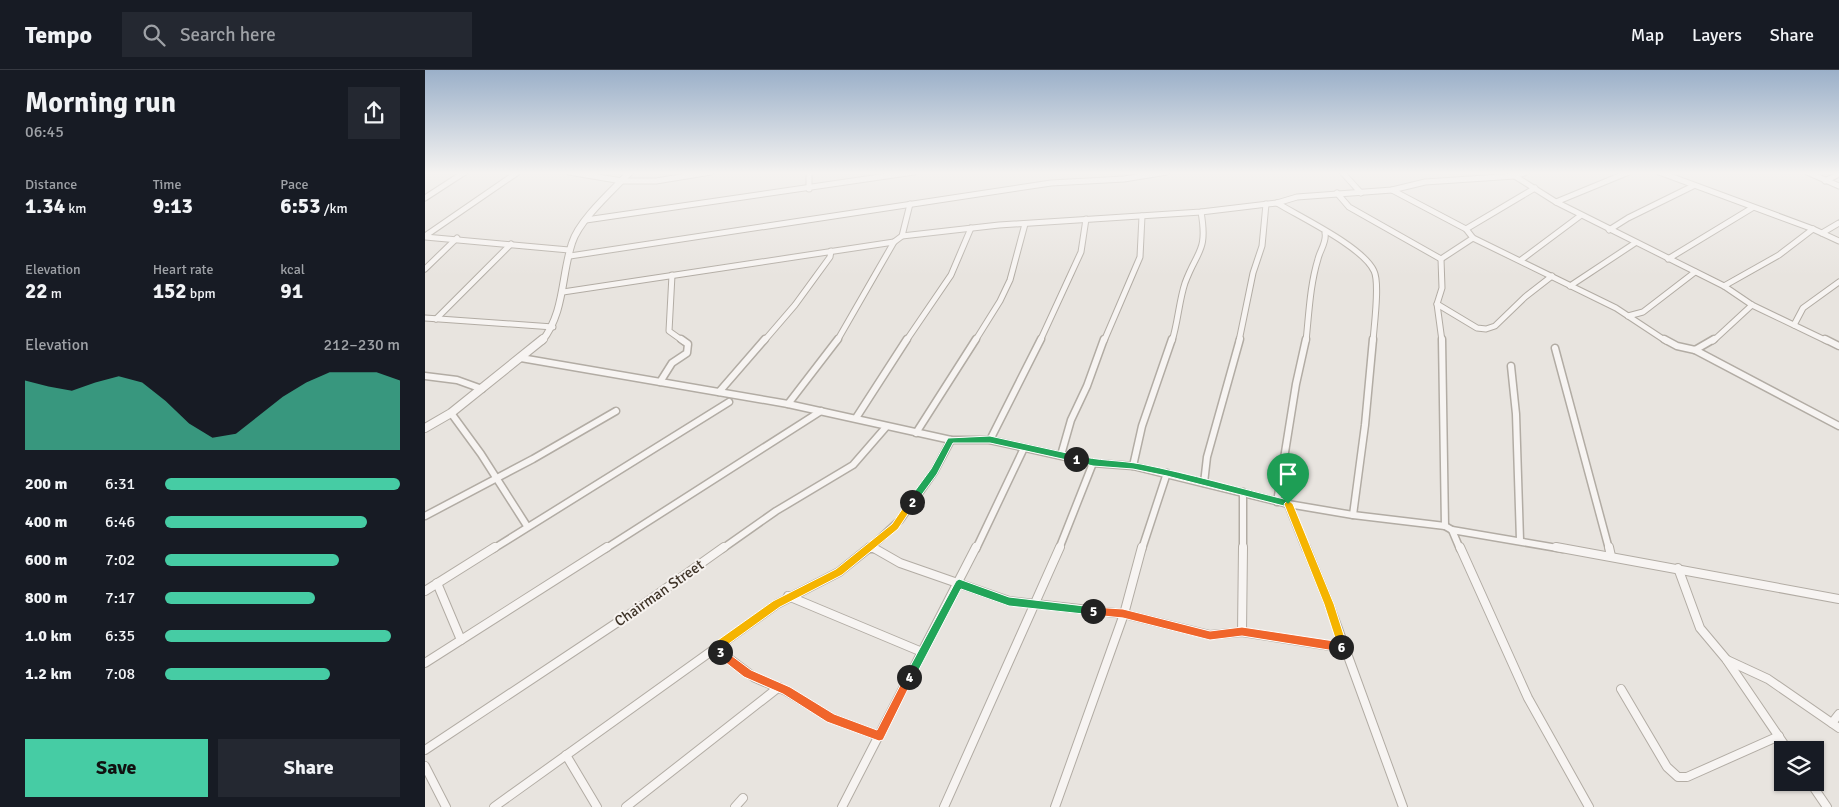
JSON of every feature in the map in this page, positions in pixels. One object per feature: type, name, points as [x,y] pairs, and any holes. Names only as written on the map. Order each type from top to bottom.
[{"type":"street","points":[[425,236],[468,206]]},
{"type":"street","points":[[425,428],[451,413],[482,389],[542,341],[553,327],[563,292],[569,253],[586,220],[599,206]]},
{"type":"street","points":[[586,220],[684,206]]},
{"type":"street","points":[[425,236],[511,244],[569,253],[893,206]]},
{"type":"street","points":[[902,236],[909,206]]},
{"type":"street","points":[[788,404],[844,330],[894,242],[902,236],[971,228],[1201,212],[1247,206]]},
{"type":"street","points":[[1204,483],[1207,457],[1239,342],[1253,273],[1262,246],[1266,206]]},
{"type":"street","points":[[1282,206],[1359,252],[1375,275],[1376,305],[1365,425],[1353,515]]},
{"type":"street","points":[[1348,206],[1441,259]]},
{"type":"street","points":[[1423,206],[1466,229],[1473,238],[1521,260],[1628,316],[1654,334],[1677,346],[1695,350],[1839,426]]},
{"type":"street","points":[[1466,229],[1504,206]]},
{"type":"street","points":[[1563,206],[1724,286],[1753,305],[1839,346]]},
{"type":"street","points":[[1609,230],[1652,206]]},
{"type":"street","points":[[1748,206],[1813,229],[1839,241]]},
{"type":"street","points":[[1668,259],[1752,208]]},
{"type":"street","points":[[1133,466],[1142,426],[1177,325],[1185,283],[1203,247],[1204,228],[1201,212]]},
{"type":"street","points":[[1061,454],[1071,420],[1141,257],[1142,216]]},
{"type":"street","points":[[1521,260],[1580,216]]},
{"type":"street","points":[[990,440],[1044,333],[1081,252],[1086,219]]},
{"type":"street","points":[[1822,233],[1839,223]]},
{"type":"street","points":[[916,433],[1000,301],[1010,280],[1025,224]]},
{"type":"street","points":[[856,418],[875,386],[951,275],[971,228]]},
{"type":"street","points":[[1724,286],[1779,255],[1813,229]]},
{"type":"street","points":[[1277,502],[1295,384],[1305,346],[1312,284],[1318,257],[1326,238],[1325,233]]},
{"type":"street","points":[[425,269],[457,238]]},
{"type":"street","points":[[1441,259],[1473,238]]},
{"type":"street","points":[[563,292],[894,242]]},
{"type":"street","points":[[1570,286],[1635,243]]},
{"type":"street","points":[[435,318],[511,244]]},
{"type":"street","points":[[719,392],[795,305],[830,257],[831,251]]},
{"type":"street","points":[[1441,259],[1442,288],[1437,304],[1440,315],[1444,370],[1448,528],[1528,698],[1589,807]]},
{"type":"street","points":[[1628,316],[1643,312],[1695,272]]},
{"type":"street","points":[[660,382],[672,363],[687,353],[688,344],[669,331],[672,275]]},
{"type":"street","points":[[1437,304],[1477,328],[1486,329],[1495,326],[1525,297],[1552,276]]},
{"type":"street","points":[[1794,325],[1803,308],[1839,282]]},
{"type":"street","points":[[1695,350],[1712,341],[1753,305]]},
{"type":"street","points":[[425,318],[553,327]]},
{"type":"street","points":[[1555,348],[1611,556]]},
{"type":"street","points":[[521,358],[788,404],[951,440],[990,440],[1061,454],[1093,463],[1133,466],[1277,502],[1520,540],[1839,599]]},
{"type":"street","points":[[1511,366],[1516,414],[1520,540]]},
{"type":"street","points":[[425,376],[457,380],[482,389]]},
{"type":"street","points":[[425,591],[729,402]]},
{"type":"street","points":[[425,516],[497,479],[616,410]]},
{"type":"street","points":[[425,662],[821,411]]},
{"type":"street","points":[[451,413],[527,526]]},
{"type":"street","name":"Chairman Street","points":[[425,750],[595,637],[776,511],[853,465],[886,427]]},
{"type":"street","points":[[494,807],[788,596],[839,572],[871,547],[900,520],[934,472],[951,440]]},
{"type":"street","points":[[842,807],[959,584],[1024,448]]},
{"type":"street","points":[[944,807],[1067,536],[1093,463]]},
{"type":"street","points":[[1055,807],[1123,614],[1139,557],[1167,473]]},
{"type":"street","points":[[1242,632],[1243,492]]},
{"type":"street","points":[[1288,504],[1329,604],[1343,648],[1403,807]]},
{"type":"street","points":[[871,547],[901,563],[1009,601],[1036,606],[1123,614],[1210,635],[1242,632],[1343,648]]},
{"type":"street","points":[[1678,568],[1700,628],[1726,659],[1783,741]]},
{"type":"street","points":[[437,583],[461,640]]},
{"type":"street","points":[[788,596],[922,652]]},
{"type":"street","points":[[715,648],[748,674],[779,687],[831,718],[879,736]]},
{"type":"street","points":[[1726,659],[1768,679],[1836,726],[1839,714]]},
{"type":"street","points":[[626,807],[779,687]]},
{"type":"street","points":[[1621,689],[1667,767],[1679,777],[1687,777],[1779,736]]},
{"type":"street","points":[[566,755],[597,807]]},
{"type":"street","points":[[425,766],[446,807]]},
{"type":"street","points":[[1816,791],[1827,807]]},
{"type":"street","points":[[735,807],[743,798]]},
{"type":"route","points":[[951,440],[990,440],[1061,454],[1093,463],[1133,466],[1288,504],[1329,604],[1343,648],[1242,632],[1210,635],[1123,614],[1036,606],[1009,601],[959,584],[879,736],[831,718],[779,687],[755,678],[715,648],[788,596],[839,572],[895,526],[934,472],[951,440]]}]
